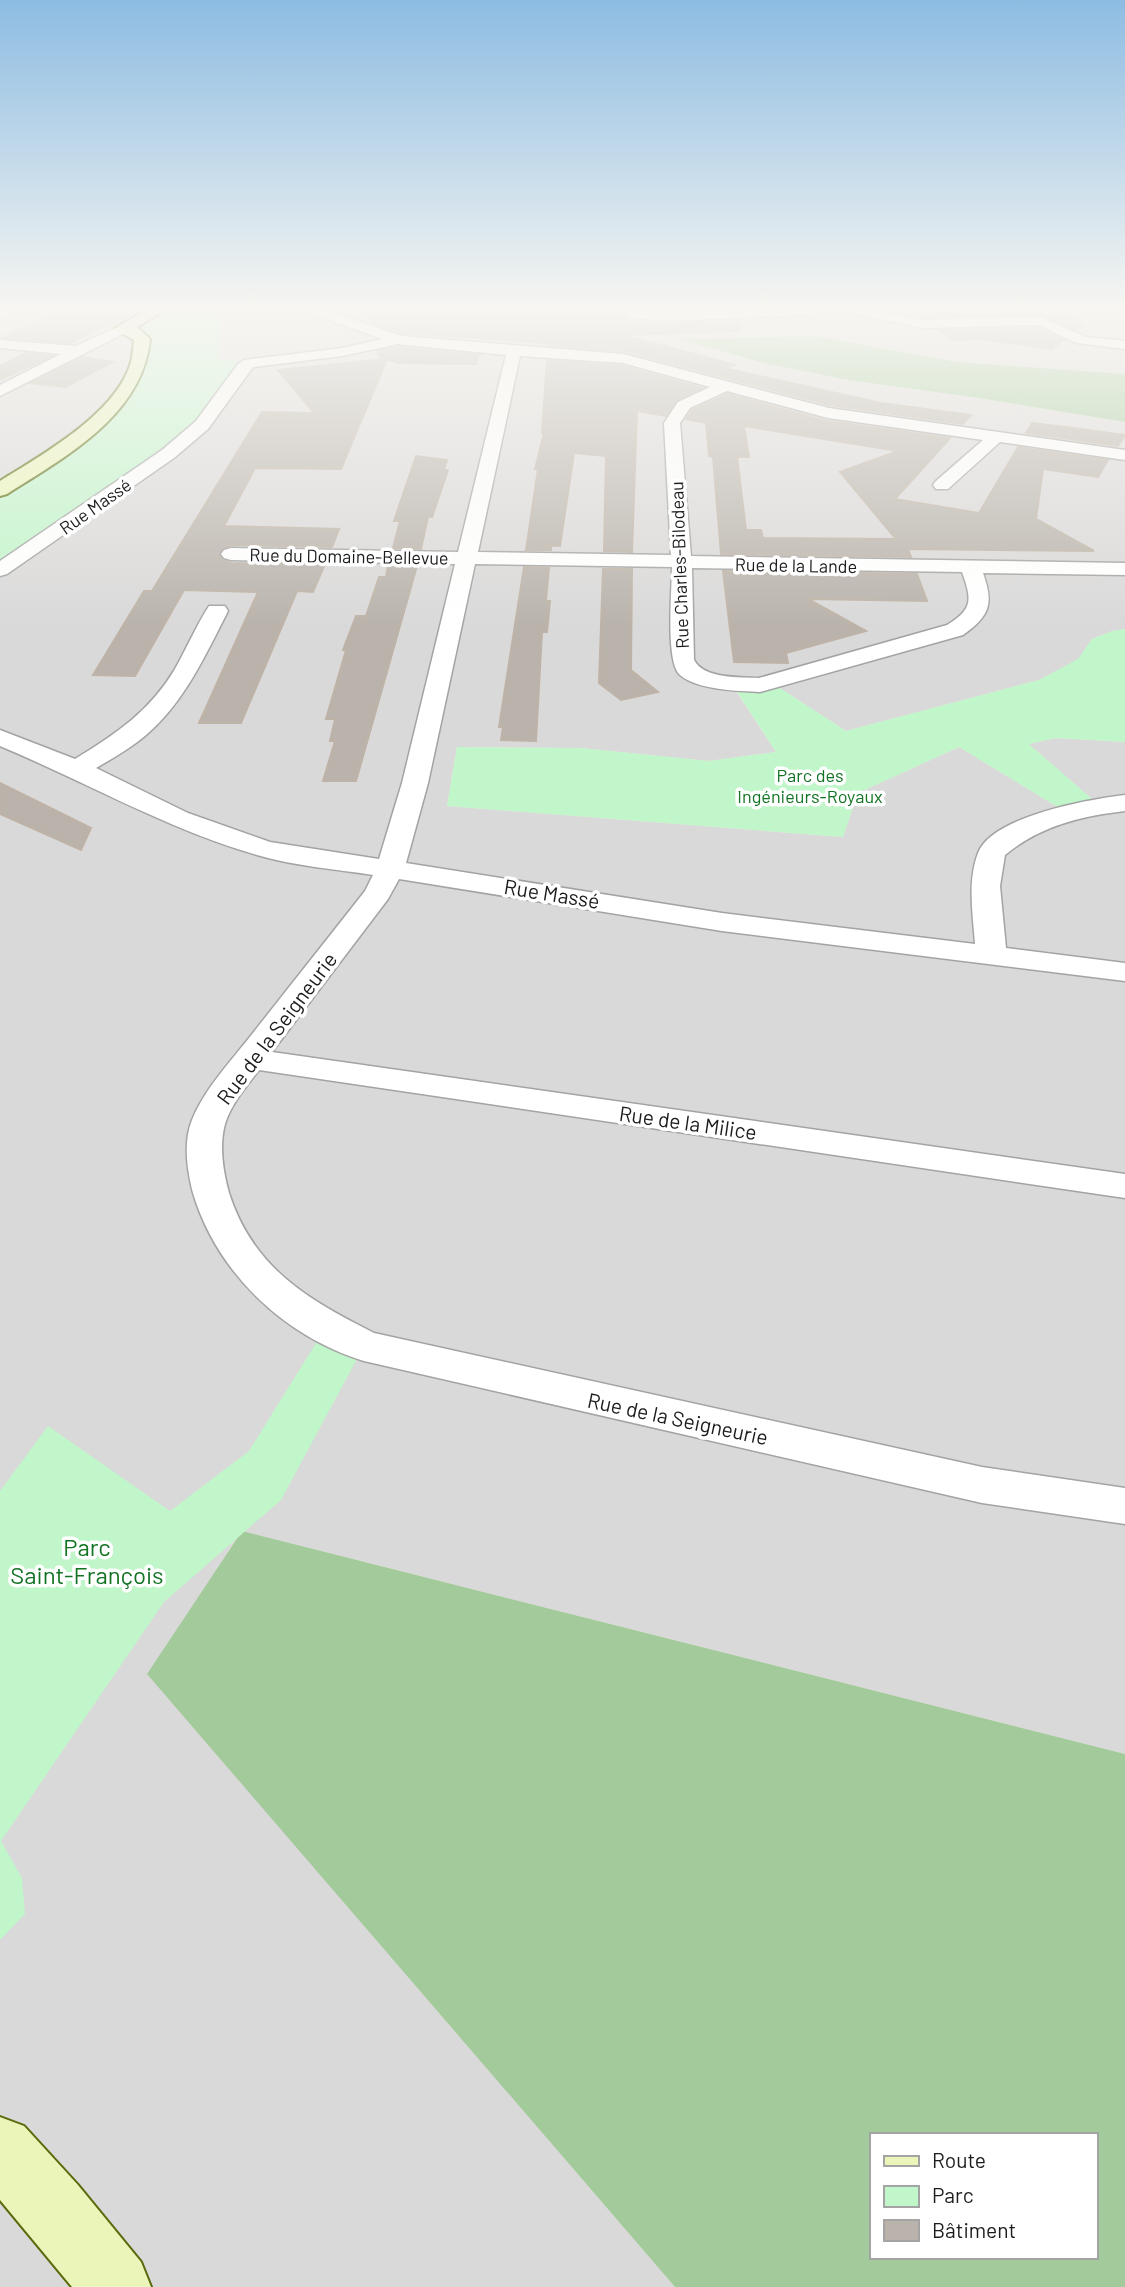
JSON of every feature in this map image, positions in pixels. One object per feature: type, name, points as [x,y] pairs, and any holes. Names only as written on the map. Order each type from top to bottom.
[{"type":"street","points":[[0,490],[85,432],[104,413]]},
{"type":"street","name":"Rue Massé","points":[[0,570],[168,454],[202,425],[211,413]]},
{"type":"street","name":"Rue de la Seigneurie","points":[[500,413],[415,783],[391,867],[378,893],[229,1086],[208,1120],[204,1163],[213,1204],[231,1242],[262,1283],[306,1317],[364,1346],[464,1371],[982,1485],[1125,1506]]},
{"type":"street","name":"Rue Charles-Bilodeau","points":[[678,413],[671,423],[682,564],[683,660],[688,670],[718,681],[760,685],[955,630],[970,621],[979,610],[980,593],[970,566]]},
{"type":"street","points":[[830,413],[1125,455]]},
{"type":"street","points":[[942,485],[995,438]]},
{"type":"street","name":"Rue du Domaine-Bellevue","points":[[231,554],[467,558]]},
{"type":"street","name":"Rue de la Lande","points":[[467,558],[682,564],[1125,569]]},
{"type":"street","points":[[77,769],[142,726],[161,707],[171,695],[217,611]]},
{"type":"street","name":"Rue Massé","points":[[0,737],[77,769],[180,819],[265,849],[391,867],[722,922],[1125,972]]},
{"type":"street","points":[[990,956],[986,886],[992,852],[1004,841],[1066,812],[1125,803]]},
{"type":"street","name":"Rue de la Milice","points":[[252,1059],[1125,1186]]},
{"type":"street","points":[[0,2150],[54,2209],[116,2287]]},
{"type":"shaded area","points":[[0,413],[100,413],[0,490]]},
{"type":"shaded area","points":[[141,413],[1068,413],[1125,422],[1125,629],[1092,639],[1079,659],[1039,680],[846,731],[772,683],[732,685],[776,752],[709,761],[581,748],[457,747],[447,806],[843,837],[858,793],[959,747],[1066,812],[1099,805],[1028,744],[1056,738],[1125,742],[1125,1754],[242,1531],[148,1674],[675,2287],[0,2287],[0,558]]},
{"type":"green space","points":[[100,413],[211,413],[202,425],[0,570],[0,490],[85,432]]},
{"type":"green space","points":[[1068,413],[1125,413],[1125,422]]},
{"type":"green space","name":"Parc des Ingénieurs-Royaux","points":[[1125,629],[1125,742],[1056,738],[1029,744],[1100,806],[1066,812],[959,747],[858,793],[843,837],[447,806],[457,747],[581,748],[709,761],[776,752],[732,684],[772,683],[846,731],[1039,680],[1078,659],[1092,639]]},
{"type":"green space","name":"Parc Saint-François","points":[[326,1327],[364,1346],[281,1500],[164,1602],[1,1841],[22,1878],[25,1914],[0,1940],[0,1491],[48,1426],[170,1511],[249,1451]]},
{"type":"green space","points":[[242,1531],[1125,1754],[1125,2287],[675,2287],[147,1674]]},
{"type":"building","points":[[262,413],[365,413],[341,469],[255,468],[224,526],[339,529],[332,547],[231,545],[219,552],[222,560],[231,563],[325,564],[313,592],[297,591],[241,723],[199,723],[258,592],[184,590],[135,676],[93,675],[144,591],[152,591]]},
{"type":"building","points":[[543,413],[637,413],[632,552],[604,551],[606,456],[574,453],[560,546],[543,545],[551,546],[551,550],[526,550]]},
{"type":"building","points":[[647,413],[668,413],[666,416]]},
{"type":"building","points":[[690,413],[796,413],[827,421],[950,438],[895,499],[979,513],[1018,447],[1108,460],[1098,477],[1043,469],[1036,519],[1094,551],[908,549],[911,557],[721,554],[713,457],[709,456],[706,423],[686,419]],"holes":[[[744,426],[898,451],[840,472],[896,539],[763,538],[761,530],[746,530],[737,457],[749,457]]]},
{"type":"building","points":[[884,413],[971,415],[963,424]]},
{"type":"building","points":[[1032,423],[1125,435],[1118,446],[1026,433]]},
{"type":"building","points":[[416,456],[447,460],[444,470],[448,470],[432,517],[428,517],[421,549],[393,548],[400,521],[394,521]]},
{"type":"building","points":[[388,565],[417,566],[356,781],[323,781],[335,741],[330,741],[335,719],[326,719],[346,650],[343,650],[356,616],[366,616],[379,577],[386,577]]},
{"type":"building","points":[[524,567],[549,568],[546,601],[550,601],[547,632],[542,632],[536,741],[501,740],[503,727],[499,727]]},
{"type":"building","points":[[603,569],[632,569],[631,670],[658,692],[621,700],[599,683]]},
{"type":"building","points":[[723,571],[917,574],[927,601],[808,599],[866,631],[786,653],[788,663],[734,662]]},
{"type":"building","points":[[0,783],[91,828],[81,850],[0,814]]}]
